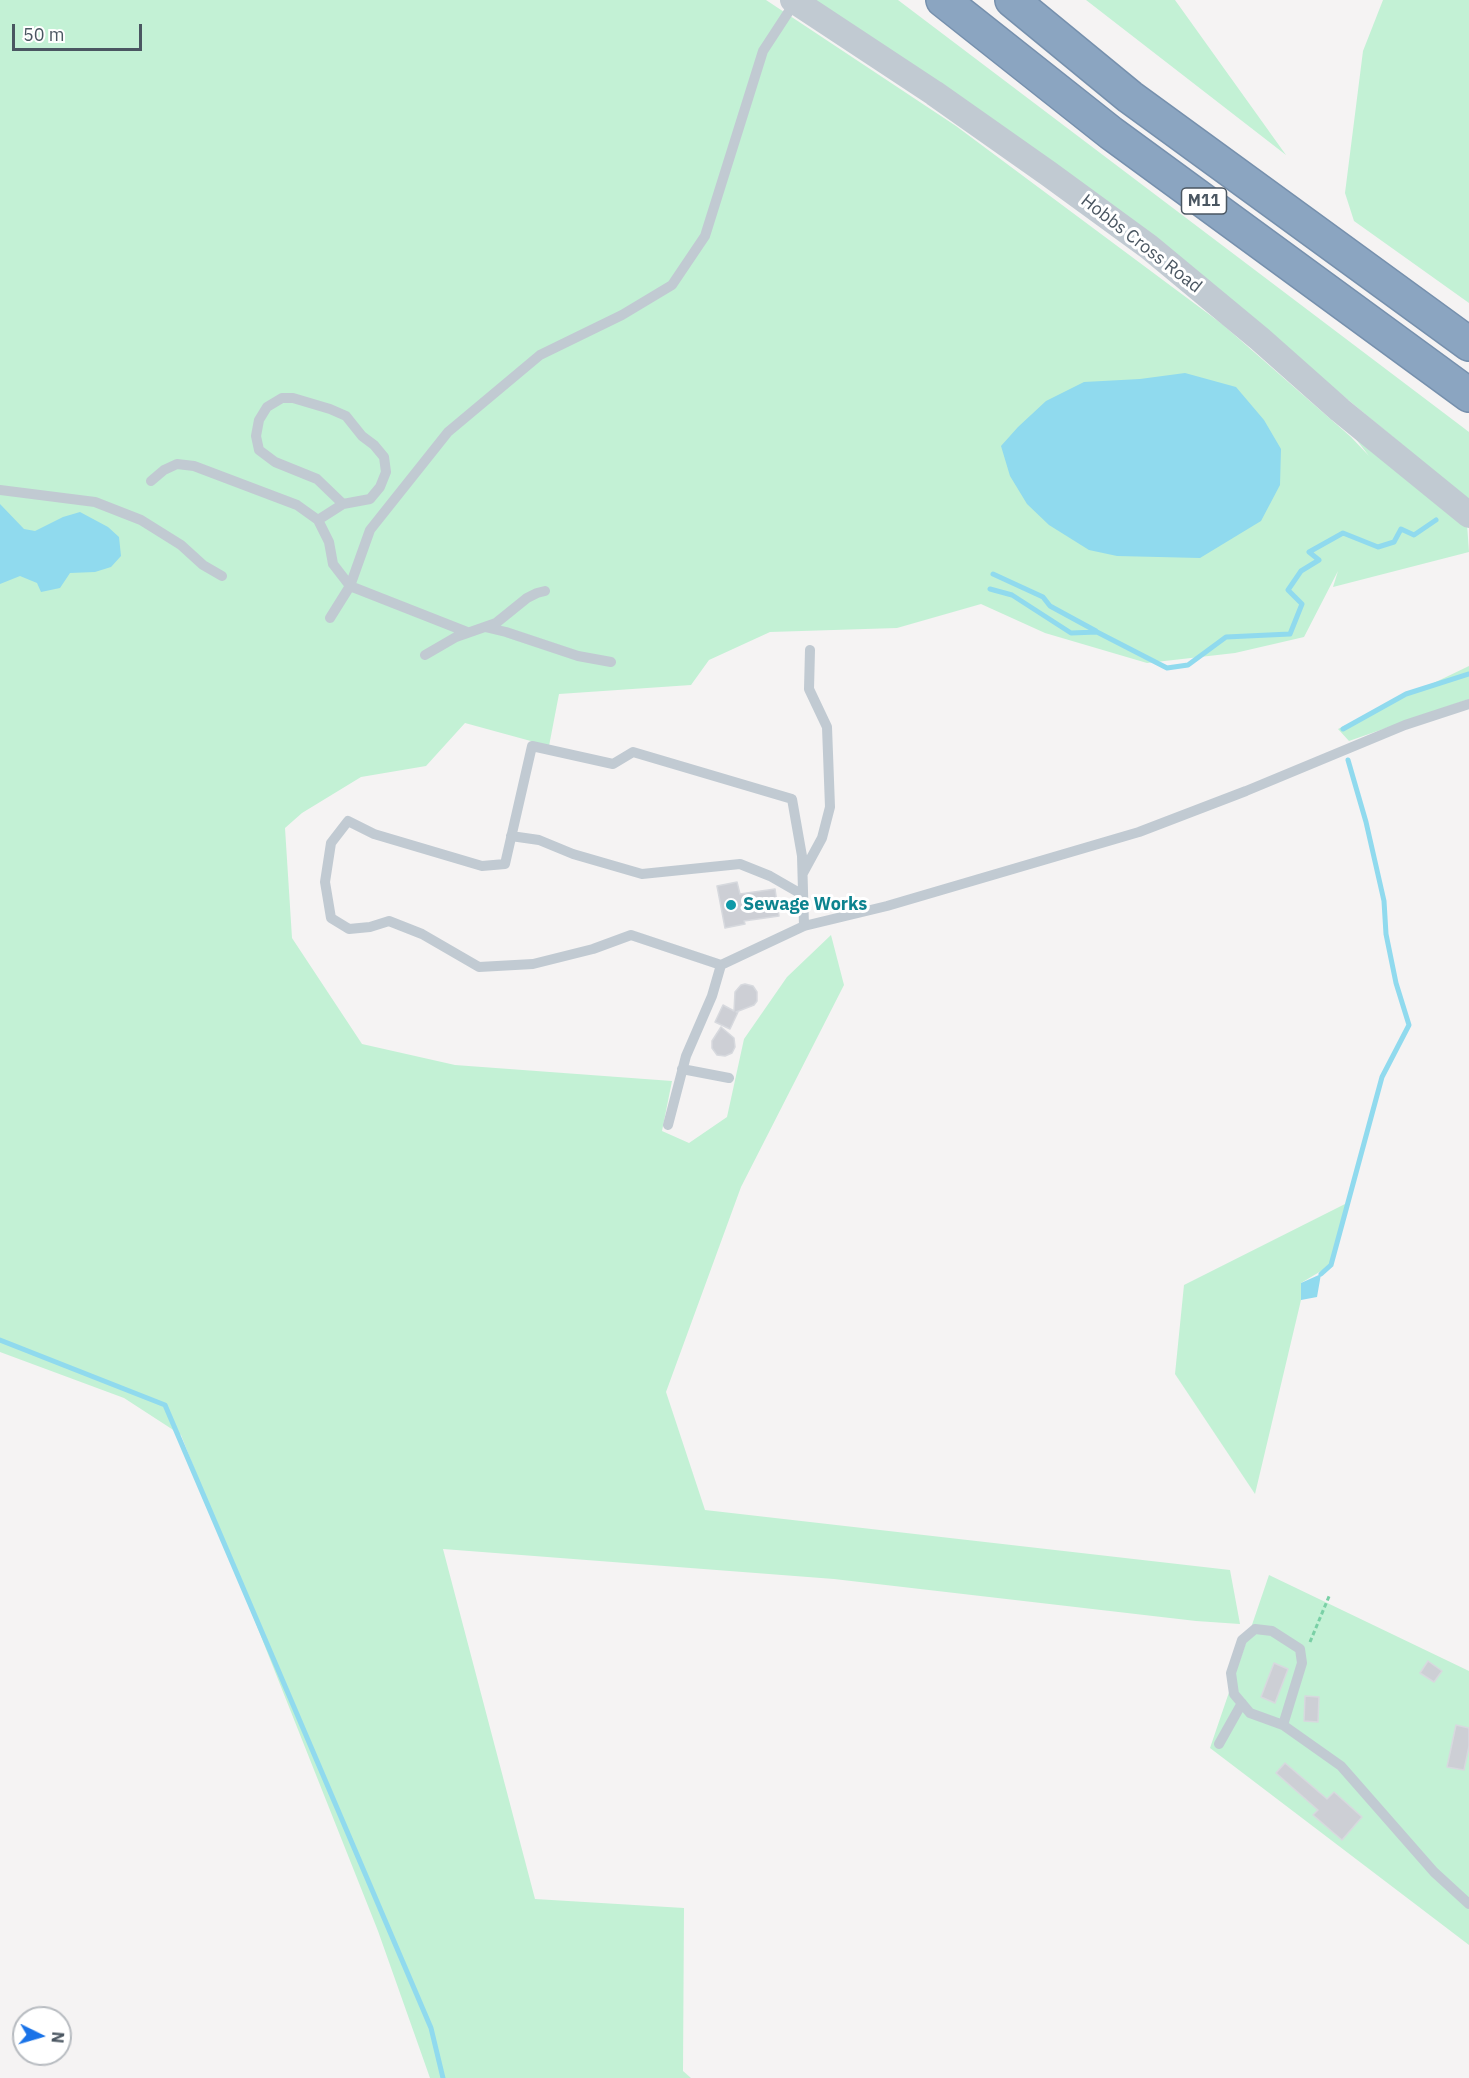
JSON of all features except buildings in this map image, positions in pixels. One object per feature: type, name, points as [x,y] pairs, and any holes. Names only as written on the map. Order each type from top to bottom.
[{"type":"highway","name":"M11","points":[[943,0],[1111,133],[1469,395]]},
{"type":"highway","name":"M11","points":[[1012,0],[1130,97],[1469,344]]},
{"type":"highway","points":[[1025,0],[1130,97]]},
{"type":"street","name":"Hobbs Cross Road","points":[[794,1],[934,93],[1132,235],[1185,276],[1340,410],[1469,515]]},
{"type":"lane","points":[[330,618],[350,586],[370,530],[448,432],[540,355],[622,315],[672,285],[705,236],[763,51],[794,1]]},
{"type":"lane","points":[[318,520],[343,504],[370,499],[380,487],[386,472],[384,457],[362,436],[346,416],[330,409],[293,398],[282,398],[267,407],[259,420],[256,436],[259,450],[275,462],[317,479],[343,504]]},
{"type":"lane","points":[[151,481],[164,470],[177,464],[194,466],[297,505],[318,520],[329,542],[333,564],[350,586],[467,632]]},
{"type":"lane","points":[[0,490],[95,502],[132,516],[181,545],[203,565],[222,576]]},
{"type":"lane","points":[[425,655],[467,632],[496,622],[537,593],[545,591]]},
{"type":"lane","points":[[485,627],[578,656],[611,662]]},
{"type":"lane","points":[[802,875],[822,838],[830,807],[827,727],[808,689],[810,650]]},
{"type":"lane","points":[[804,926],[802,856],[792,799],[633,752],[613,764],[532,746],[505,864],[482,866],[374,834],[348,821],[331,843],[325,882],[331,918],[349,929],[370,927],[389,921],[422,934],[479,967],[533,964],[631,935],[721,965],[804,926],[887,906],[1138,832],[1246,791],[1405,725],[1469,704]]},
{"type":"lane","points":[[511,836],[539,840],[573,854],[642,874],[740,864],[770,876],[803,895]]},
{"type":"lane","points":[[668,1125],[686,1056],[712,996],[721,965]]},
{"type":"lane","points":[[682,1069],[729,1078]]},
{"type":"lane","points":[[1283,1725],[1302,1663],[1300,1649],[1272,1631],[1255,1629],[1242,1640],[1230,1673],[1234,1694],[1250,1713],[1283,1725],[1341,1766],[1434,1872],[1469,1904]]},
{"type":"lane","points":[[1219,1744],[1242,1703]]},
{"type":"path","points":[[1302,1663],[1330,1594]]},
{"type":"green space","points":[[0,0],[766,0],[956,126],[1222,324],[1351,437],[1369,456],[1352,434],[1422,461],[1185,265],[793,0],[898,0],[1469,432],[1469,526],[1467,524],[1469,552],[1333,587],[1338,571],[1304,637],[1235,653],[1147,663],[1045,633],[981,604],[897,628],[770,632],[709,660],[691,685],[559,694],[549,746],[465,723],[426,766],[361,777],[302,813],[285,828],[292,938],[362,1044],[455,1065],[672,1081],[662,1131],[689,1143],[727,1117],[744,1039],[787,977],[831,935],[844,985],[741,1187],[666,1392],[705,1510],[1230,1570],[1240,1624],[1196,1621],[834,1579],[443,1549],[535,1899],[684,1908],[683,2071],[691,2078],[430,2078],[378,1931],[181,1435],[124,1398],[0,1352]]},
{"type":"green space","points":[[1086,0],[1175,0],[1286,155]]},
{"type":"green space","points":[[1383,0],[1469,0],[1469,303],[1354,221],[1345,193],[1363,51]]},
{"type":"green space","points":[[1469,666],[1469,699],[1349,741],[1338,729]]},
{"type":"green space","points":[[1349,1202],[1331,1265],[1301,1283],[1301,1300],[1255,1494],[1175,1374],[1184,1285]]},
{"type":"green space","points":[[1269,1575],[1469,1671],[1469,1945],[1210,1748]]},
{"type":"water","points":[[1185,373],[1236,387],[1264,420],[1281,449],[1280,485],[1261,521],[1200,558],[1117,556],[1089,550],[1049,525],[1027,504],[1010,476],[1001,446],[1046,401],[1084,382],[1140,379]]},
{"type":"water","points":[[0,504],[24,529],[35,531],[63,517],[80,512],[108,527],[119,537],[121,556],[111,567],[95,572],[70,573],[60,588],[41,592],[37,583],[20,576],[0,584]]},
{"type":"water","points":[[1321,1274],[1317,1297],[1301,1300],[1301,1283]]},
{"type":"waterway","points":[[990,589],[1012,595],[1071,633],[1097,632],[1167,668],[1188,665],[1226,637],[1290,634],[1302,604],[1288,590],[1301,571],[1319,560],[1309,552],[1343,533],[1378,547],[1394,542],[1401,529],[1414,535],[1436,520]]},
{"type":"waterway","points":[[993,574],[1043,597],[1050,606],[1096,631]]},
{"type":"waterway","points":[[1343,729],[1406,694],[1469,674]]},
{"type":"waterway","points":[[1321,1274],[1331,1265],[1382,1077],[1409,1025],[1396,983],[1386,934],[1384,901],[1366,822],[1348,760]]},
{"type":"waterway","points":[[0,1340],[165,1405],[431,2028],[443,2078]]},
{"type":"place","name":"Sewage Works","points":[[731,905]]}]
